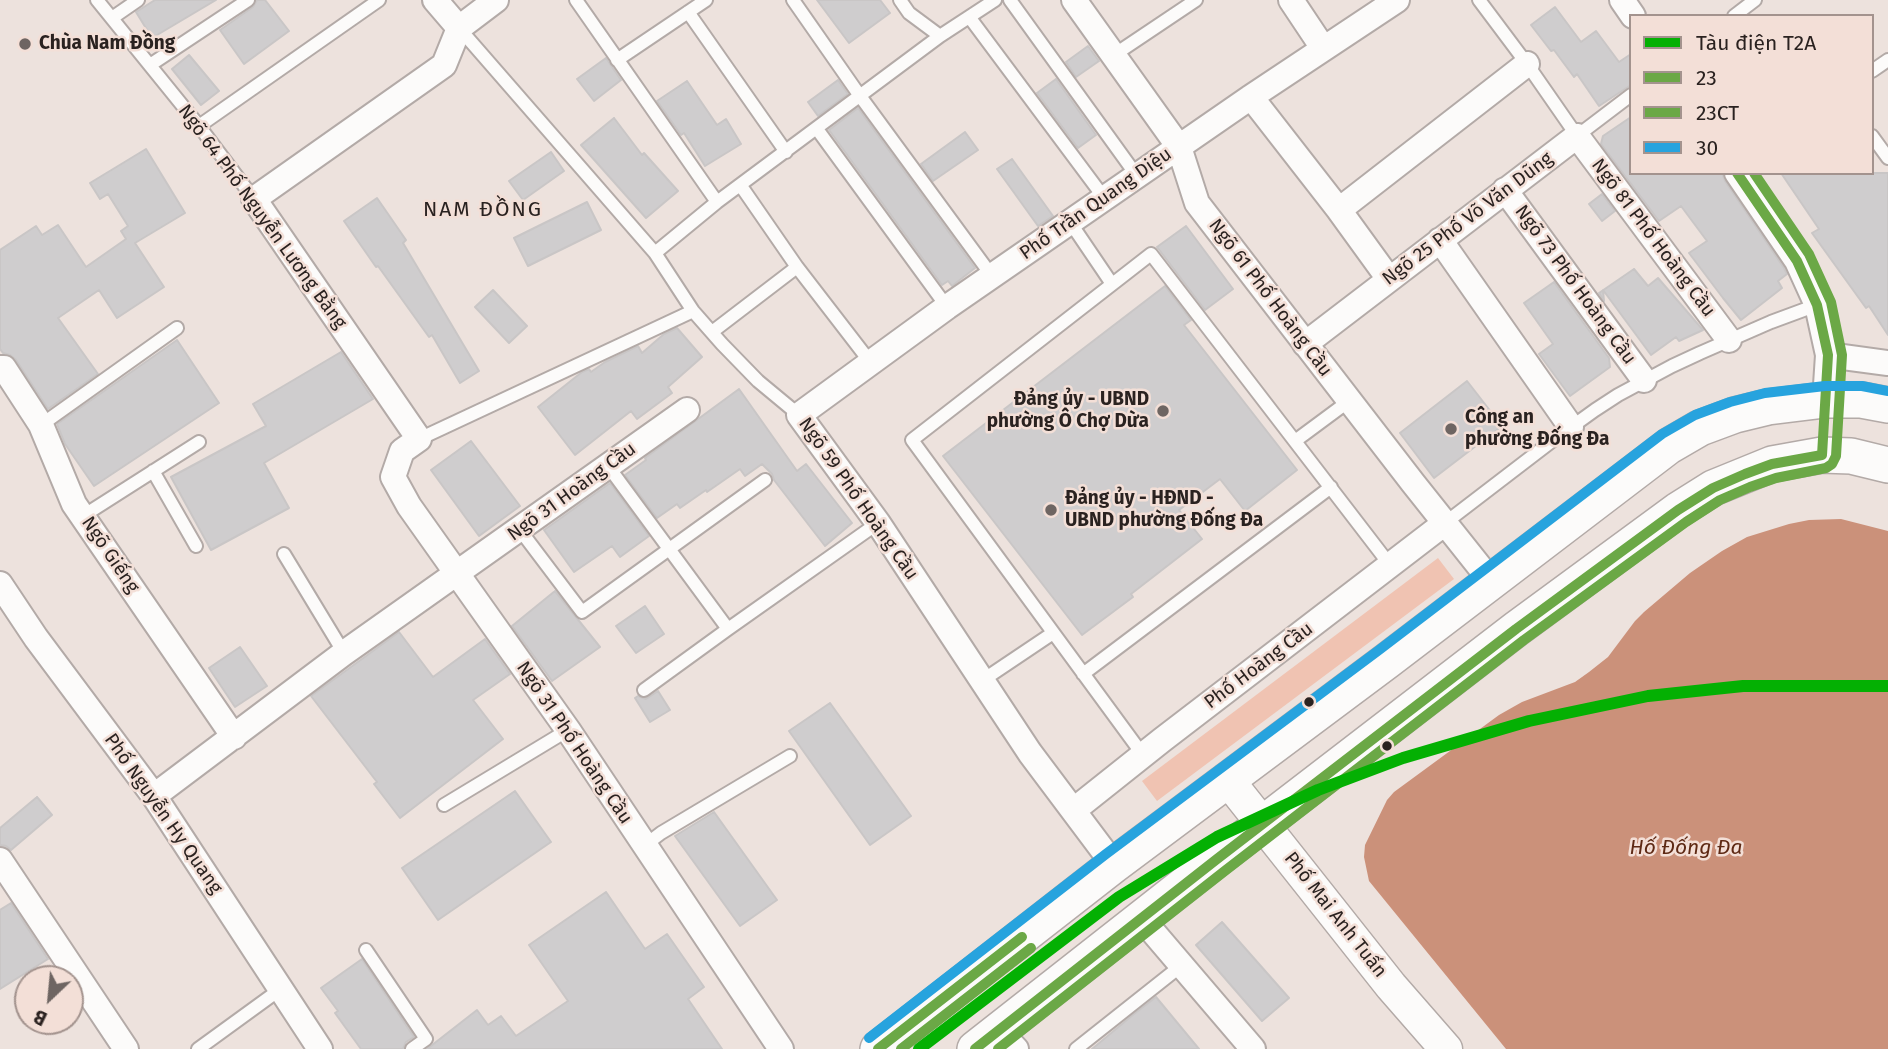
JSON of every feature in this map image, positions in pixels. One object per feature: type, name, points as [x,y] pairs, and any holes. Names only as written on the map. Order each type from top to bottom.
[{"type":"main road","points":[[878,1049],[1114,865],[1670,446],[1700,428],[1768,407],[1825,400],[1861,400],[1888,405]]},
{"type":"main road","points":[[1822,455],[1825,400]]},
{"type":"main road","points":[[997,1043],[1217,859],[1516,629],[1678,510],[1713,488],[1772,464],[1822,455],[1852,456],[1888,465]]},
{"type":"street","name":"Ngõ 59 Phố Hoàng Cầu","points":[[435,0],[459,28]]},
{"type":"street","points":[[254,199],[443,65],[459,28],[496,0]]},
{"type":"street","name":"Ngõ 61 Phố Hoàng Cầu","points":[[1074,0],[1179,147],[1197,203],[1491,581]]},
{"type":"street","points":[[1291,0],[1323,48]]},
{"type":"street","name":"Phố Trần Quang Diệu","points":[[799,415],[947,307],[1396,0]]},
{"type":"street","points":[[1339,210],[1527,64]]},
{"type":"street","points":[[1251,97],[1389,279]]},
{"type":"street","name":"Ngõ 25 Phố Võ Văn Dũng","points":[[1305,344],[1577,136]]},
{"type":"street","name":"Ngõ 81 Phố Hoàng Cầu","points":[[1577,136],[1729,340]]},
{"type":"street","points":[[1738,175],[1797,261],[1817,305],[1828,355],[1825,400]]},
{"type":"street","name":"Ngõ 73 Phố Hoàng Cầu","points":[[1505,190],[1644,380]]},
{"type":"street","name":"Ngõ 64 Phố Nguyễn Lương Bằng","points":[[254,199],[419,439]]},
{"type":"street","points":[[1440,240],[1571,427]]},
{"type":"street","points":[[1828,355],[1888,363]]},
{"type":"street","name":"Ngõ Giếng","points":[[0,368],[4,368],[41,425],[75,504],[234,737]]},
{"type":"street","name":"Ngõ 31 Hoàng Cầu","points":[[457,572],[687,410]]},
{"type":"street","name":"Ngõ 59 Phố Hoàng Cầu","points":[[799,415],[878,523],[1030,753],[1114,865]]},
{"type":"street","name":"Ngõ 31 Phố Hoàng Cầu","points":[[419,439],[402,451],[393,477],[409,506],[568,730],[781,1049]]},
{"type":"street","name":"Phố Hoàng Cầu","points":[[1074,810],[1445,523]]},
{"type":"street","points":[[154,796],[457,572]]},
{"type":"street","name":"Phố Nguyễn Hy Quang","points":[[0,584],[36,638],[154,796],[320,1049]]},
{"type":"street","name":"Phố Mai Anh Tuấn","points":[[1227,779],[1391,986],[1446,1049]]},
{"type":"street","points":[[0,860],[126,1049]]},
{"type":"street","points":[[1142,919],[1253,1049]]},
{"type":"lane","name":"Ngõ 64 Phố Nguyễn Lương Bằng","points":[[97,0],[199,125],[254,199]]},
{"type":"lane","points":[[112,18],[138,0]]},
{"type":"lane","points":[[150,65],[248,0]]},
{"type":"lane","points":[[199,125],[379,0]]},
{"type":"lane","points":[[576,0],[717,202]]},
{"type":"lane","points":[[617,60],[706,0]]},
{"type":"lane","points":[[793,0],[992,276]]},
{"type":"lane","points":[[900,0],[909,13],[940,36]]},
{"type":"lane","points":[[655,253],[717,202],[940,36],[995,0]]},
{"type":"lane","points":[[1010,0],[1137,176]]},
{"type":"lane","points":[[1479,0],[1577,136]]},
{"type":"lane","points":[[1737,14],[1755,0]]},
{"type":"lane","points":[[1114,55],[1188,2]]},
{"type":"lane","points":[[688,12],[786,152]]},
{"type":"lane","points":[[970,18],[1105,199]]},
{"type":"lane","name":"Ngõ 59 Phố Hoàng Cầu","points":[[459,28],[655,253],[692,311],[758,381],[799,415]]},
{"type":"lane","name":"Ngõ 25 Phố Võ Văn Dũng","points":[[1577,136],[1629,97]]},
{"type":"lane","points":[[817,129],[947,307]]},
{"type":"lane","points":[[1874,139],[1888,158]]},
{"type":"lane","points":[[741,186],[797,267],[871,363]]},
{"type":"lane","points":[[1070,222],[1112,284]]},
{"type":"lane","points":[[1143,755],[912,440],[1112,284],[1152,254],[1390,565]]},
{"type":"lane","points":[[712,332],[797,267]]},
{"type":"lane","points":[[1445,523],[1571,427],[1644,380],[1729,340],[1817,305]]},
{"type":"lane","points":[[419,439],[692,311]]},
{"type":"lane","points":[[41,425],[177,328]]},
{"type":"lane","points":[[1296,440],[1349,401]]},
{"type":"lane","points":[[83,516],[199,442]]},
{"type":"lane","points":[[607,466],[727,629]]},
{"type":"lane","points":[[153,471],[196,546]]},
{"type":"lane","points":[[520,530],[582,612],[765,480]]},
{"type":"lane","points":[[1083,674],[1331,486]]},
{"type":"lane","points":[[644,690],[878,523]]},
{"type":"lane","points":[[284,554],[344,653]]},
{"type":"lane","points":[[983,680],[1053,633]]},
{"type":"lane","points":[[444,805],[568,730]]},
{"type":"lane","points":[[645,846],[790,756]]},
{"type":"lane","points":[[366,950],[426,1039],[412,1049]]},
{"type":"lane","points":[[1076,1049],[1182,965]]},
{"type":"lane","points":[[198,1049],[282,989]]},
{"type":"shaded area","points":[[1438,558],[1454,579],[1157,801],[1142,781]]},
{"type":"water","name":"Hố Đống Đa","points":[[1841,519],[1888,531],[1888,1049],[1506,1049],[1369,881],[1364,857],[1365,845],[1387,800],[1394,792],[1499,715],[1522,702],[1575,682],[1589,672],[1608,657],[1644,612],[1690,573],[1722,551],[1747,537],[1789,524]]},
{"type":"building","points":[[155,0],[216,0],[152,38],[136,12]]},
{"type":"building","points":[[257,0],[265,0],[289,31],[244,64],[220,30],[253,7]]},
{"type":"building","points":[[817,0],[880,0],[890,13],[849,43]]},
{"type":"building","points":[[1555,7],[1581,42],[1596,31],[1619,62],[1629,55],[1629,86],[1599,106],[1577,74],[1574,77],[1531,25]]},
{"type":"building","points":[[1088,46],[1099,61],[1076,77],[1066,62]]},
{"type":"building","points":[[189,55],[219,91],[201,105],[172,69]]},
{"type":"building","points":[[606,58],[621,80],[594,101],[577,79]]},
{"type":"building","points":[[1056,79],[1096,135],[1078,148],[1037,93]]},
{"type":"building","points":[[838,80],[848,94],[818,116],[808,102]]},
{"type":"building","points":[[687,81],[717,125],[726,119],[741,144],[705,166],[684,133],[681,135],[657,101]]},
{"type":"building","points":[[858,108],[975,268],[952,286],[948,281],[942,285],[829,130]]},
{"type":"building","points":[[614,118],[642,155],[644,153],[678,191],[646,218],[581,145]]},
{"type":"building","points":[[1629,118],[1629,175],[1723,175],[1784,268],[1787,274],[1778,281],[1782,288],[1741,320],[1689,253],[1707,241],[1681,206],[1659,221],[1601,144],[1603,136]]},
{"type":"building","points":[[965,132],[978,150],[933,181],[921,164]]},
{"type":"building","points":[[146,149],[185,213],[135,243],[164,287],[117,318],[99,290],[58,318],[98,374],[48,409],[16,360],[0,349],[0,250],[36,226],[42,235],[58,225],[86,267],[126,239],[121,231],[128,226],[108,194],[100,199],[90,183]]},
{"type":"building","points":[[551,152],[564,171],[523,200],[509,181]]},
{"type":"building","points":[[1012,159],[1053,216],[1038,226],[997,169]]},
{"type":"building","points":[[1888,173],[1888,335],[1812,233],[1819,229],[1782,175]]},
{"type":"building","points":[[1602,194],[1615,211],[1602,221],[1589,204]]},
{"type":"building","points":[[377,198],[406,240],[403,243],[479,371],[460,383],[432,335],[429,337],[344,221]]},
{"type":"building","points":[[587,202],[601,230],[528,266],[514,238]]},
{"type":"building","points":[[1186,226],[1233,289],[1205,310],[1157,247]]},
{"type":"building","points":[[1634,269],[1648,286],[1658,278],[1703,330],[1679,341],[1676,337],[1651,355],[1603,290]]},
{"type":"building","points":[[1554,282],[1609,358],[1610,367],[1570,396],[1539,354],[1553,344],[1524,303]]},
{"type":"building","points":[[1165,286],[1191,320],[1184,325],[1297,470],[1245,511],[1220,479],[1179,510],[1202,539],[1131,594],[1133,597],[1082,635],[943,456]]},
{"type":"building","points":[[493,290],[527,326],[509,343],[475,307]]},
{"type":"building","points":[[677,328],[702,357],[668,387],[672,393],[637,419],[631,411],[575,455],[538,407],[582,372],[589,369],[591,372],[638,346],[642,353],[664,334]]},
{"type":"building","points":[[177,340],[219,403],[94,486],[65,444],[57,424]]},
{"type":"building","points":[[341,352],[373,399],[264,463],[289,508],[211,550],[171,477],[266,426],[253,404]]},
{"type":"building","name":"Công an phường Đống Đa","points":[[1467,381],[1502,426],[1434,478],[1400,433]]},
{"type":"building","points":[[739,389],[797,471],[806,464],[852,523],[825,546],[762,464],[745,476],[740,469],[680,508],[677,504],[657,518],[625,475]]},
{"type":"building","points":[[471,441],[520,506],[479,536],[431,470]]},
{"type":"building","points":[[610,483],[649,536],[620,557],[612,546],[574,572],[544,530]]},
{"type":"building","points":[[555,591],[600,647],[552,681],[512,626]]},
{"type":"building","points":[[645,606],[664,634],[636,653],[616,626]]},
{"type":"building","points":[[399,632],[433,677],[485,639],[510,674],[473,700],[503,739],[400,818],[374,784],[377,782],[311,696]]},
{"type":"building","points":[[240,647],[267,686],[235,707],[209,668]]},
{"type":"building","points":[[658,691],[670,710],[650,722],[635,698],[638,696],[646,699]]},
{"type":"building","points":[[830,703],[911,816],[870,845],[789,731]]},
{"type":"building","points":[[515,791],[551,842],[438,920],[402,868]]},
{"type":"building","points":[[37,797],[52,815],[11,850],[0,845],[0,828]]},
{"type":"building","points":[[714,812],[777,900],[740,926],[675,836]]},
{"type":"building","points":[[606,892],[645,949],[667,934],[704,987],[688,999],[722,1049],[427,1049],[477,1010],[488,1025],[501,1016],[516,1036],[568,1001],[529,945]]},
{"type":"building","points":[[11,903],[48,959],[38,965],[14,965],[14,980],[0,989],[0,910]]},
{"type":"building","points":[[1222,922],[1289,998],[1262,1021],[1196,945]]},
{"type":"building","points":[[362,959],[414,1037],[406,1042],[403,1049],[361,1049],[321,988]]},
{"type":"building","points":[[1156,997],[1199,1049],[1092,1049],[1134,1014]]},
{"type":"metro line","name":"T2A","points":[[919,1049],[1119,897],[1217,837],[1318,790],[1403,758],[1529,721],[1648,696],[1743,686],[1888,686]]},
{"type":"transit line","name":"23","points":[[975,1049],[1516,629],[1678,510],[1713,488],[1745,474],[1772,464],[1822,455],[1828,355],[1817,305],[1797,261],[1738,175]]},
{"type":"transit line","name":"23CT","points":[[998,1049],[1524,640],[1686,522],[1720,500],[1750,487],[1776,478],[1826,468],[1832,464],[1836,456],[1842,355],[1831,302],[1809,254],[1755,175]]},
{"type":"transit line","name":"30","points":[[869,1038],[1106,854],[1662,434],[1695,415],[1765,393],[1825,386],[1862,386],[1888,391]]},
{"type":"transit line","name":"23","points":[[878,1049],[1022,937]]},
{"type":"transit line","name":"23CT","points":[[901,1049],[1031,948]]},
{"type":"place","name":"Chùa Nam Đồng","points":[[25,44]]},
{"type":"place","name":"Đảng ủy - UBND phường Ô Chợ Dừa","points":[[1163,411]]},
{"type":"place","name":"Công an phường Đống Đa","points":[[1451,429]]},
{"type":"place","name":"Đảng ủy - HĐND - UBND phường Đống Đa","points":[[1051,510]]},
{"type":"district","name":"NAM ĐỒNG","points":[[483,210]]}]
